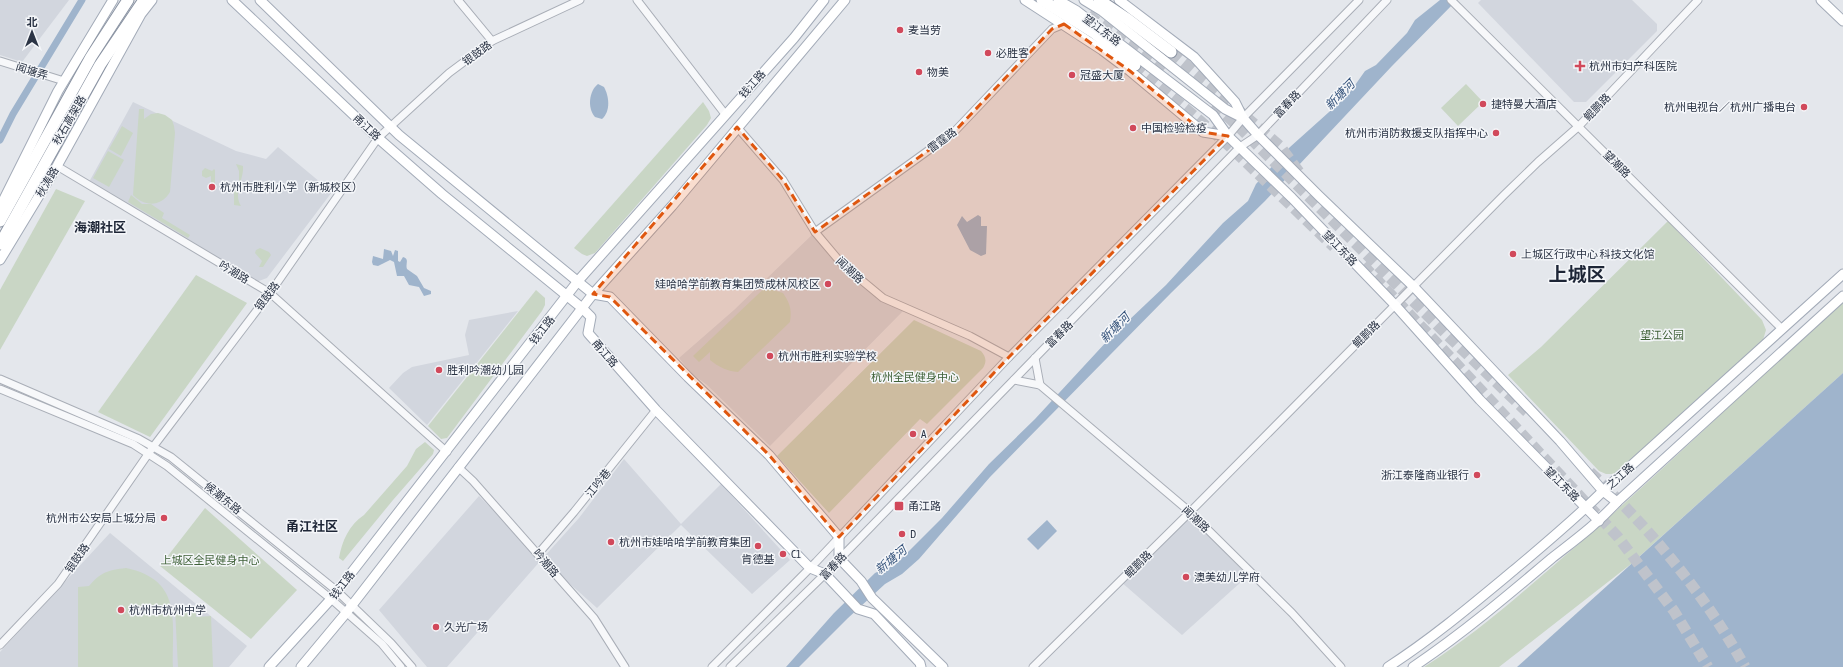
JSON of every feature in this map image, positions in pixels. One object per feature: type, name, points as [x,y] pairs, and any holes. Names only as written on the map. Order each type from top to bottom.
[{"type":"highway","name":"秋石高架路","points":[[0,220],[91,57],[128,0]]},
{"type":"highway","name":"秋石高架路","points":[[0,244],[100,65],[144,0]]},
{"type":"highway","points":[[1042,0],[1092,32],[1135,65]]},
{"type":"highway","points":[[1099,0],[1126,18],[1171,52]]},
{"type":"main road","points":[[0,207],[64,81],[113,0]]},
{"type":"main road","name":"秋涛路","points":[[0,260],[56,166],[140,14],[152,0]]},
{"type":"main road","name":"甬江路","points":[[232,0],[378,138],[442,194],[582,308],[591,317],[588,333],[656,410],[810,568],[825,574],[858,609],[874,614],[920,663],[921,667]]},
{"type":"main road","name":"甬江路","points":[[260,0],[391,126],[593,294],[610,297],[688,378],[769,455],[839,537]]},
{"type":"main road","name":"钱江路","points":[[269,667],[331,599],[447,452],[578,281],[794,38],[824,0]]},
{"type":"main road","name":"钱江路","points":[[301,667],[346,613],[593,294],[672,206],[845,0]]},
{"type":"main road","points":[[1025,0],[1064,24],[1130,71],[1203,132],[1228,136]]},
{"type":"main road","name":"望江东路","points":[[1058,0],[1077,11],[1213,115],[1228,136],[1291,197],[1395,305],[1480,400],[1599,521]]},
{"type":"main road","name":"望江东路","points":[[1084,0],[1102,11],[1225,110],[1243,118],[1302,180],[1414,287],[1560,441],[1603,491],[1617,502]]},
{"type":"main road","points":[[1119,0],[1194,56],[1235,102],[1243,118]]},
{"type":"main road","points":[[1821,0],[1843,21]]},
{"type":"main road","name":"之江路","points":[[1388,667],[1422,645],[1459,617],[1586,508],[1843,274]]},
{"type":"main road","name":"之江路","points":[[1413,667],[1446,645],[1496,607],[1554,557],[1599,521],[1617,502],[1843,296]]},
{"type":"main road","points":[[839,537],[839,558],[861,581],[872,598],[943,667]]},
{"type":"street","points":[[458,0],[492,41]]},
{"type":"street","name":"银鼓路","points":[[0,645],[58,584],[153,447],[270,293],[378,138],[449,73],[492,41],[580,0]]},
{"type":"street","points":[[637,0],[725,114]]},
{"type":"street","name":"富春路","points":[[712,667],[810,568],[1009,357],[1228,136],[1243,118],[1359,0]]},
{"type":"street","name":"富春路","points":[[730,667],[825,574],[1117,276],[1240,147],[1258,134],[1388,0]]},
{"type":"street","name":"望潮路","points":[[1451,0],[1782,329]]},
{"type":"street","name":"鲲鹏路","points":[[1033,667],[1190,512],[1532,167],[1579,126],[1698,0]]},
{"type":"street","points":[[1050,16],[1052,29]]},
{"type":"street","name":"雷霆路","points":[[815,232],[954,132],[1052,29],[1064,24]]},
{"type":"street","name":"闻塘弄","points":[[0,61],[64,81]]},
{"type":"street","name":"闻潮路","points":[[737,127],[783,180],[815,232],[842,264],[882,298],[970,336],[1009,357]]},
{"type":"street","name":"吟潮路","points":[[56,166],[270,293],[447,452]]},
{"type":"street","points":[[1014,380],[1040,385],[1035,358]]},
{"type":"street","name":"候潮东路","points":[[0,379],[139,439],[171,457],[337,591],[412,667]]},
{"type":"street","name":"闻潮路","points":[[1040,385],[1190,512],[1292,613],[1341,667]]},
{"type":"street","name":"候潮东路","points":[[0,389],[134,444],[167,466],[331,599],[382,644],[401,667]]},
{"type":"street","name":"江吟巷","points":[[538,554],[574,512],[656,410]]},
{"type":"street","name":"吟潮路","points":[[458,467],[473,481],[594,618],[625,667]]},
{"type":"highlighted area","points":[[1064,24],[1130,71],[1203,132],[1228,136],[1009,357],[839,537],[769,455],[610,297],[593,294],[737,127],[783,180],[815,232],[954,132],[1052,29]]},
{"type":"shaded area","points":[[0,0],[69,0],[22,62],[0,55]]},
{"type":"shaded area","name":"杭州市妇产科医院","points":[[1481,0],[1632,0],[1657,24],[1657,31],[1586,102],[1574,102],[1478,3]]},
{"type":"shaded area","name":"杭州市胜利小学（新城校区）","points":[[133,102],[236,151],[266,159],[278,147],[332,192],[267,278],[256,282],[89,182]]},
{"type":"shaded area","name":"杭州市胜利实验学校","points":[[815,232],[842,264],[882,298],[905,309],[770,446],[707,385],[691,373],[679,358],[734,310]]},
{"type":"shaded area","name":"胜利吟潮幼儿园","points":[[518,311],[427,425],[389,388],[403,373],[412,367],[469,355],[465,335],[469,320]]},
{"type":"shaded area","name":"杭州市娃哈哈学前教育集团","points":[[624,459],[681,524],[721,484],[790,560],[752,594],[681,525],[597,608],[542,559],[579,518]]},
{"type":"shaded area","name":"久光广场","points":[[479,496],[542,559],[447,667],[427,667],[379,610]]},
{"type":"shaded area","name":"澳美幼儿学府","points":[[1190,512],[1251,573],[1182,635],[1120,581]]},
{"type":"shaded area","name":"杭州市杭州中学","points":[[110,533],[247,646],[229,667],[0,667],[0,652]]},
{"type":"green space","points":[[1466,84],[1483,102],[1458,126],[1441,108]]},
{"type":"green space","points":[[703,102],[709,111],[711,118],[707,125],[595,253],[587,256],[574,248]]},
{"type":"green space","points":[[139,109],[144,109],[144,119],[151,114],[158,113],[165,115],[172,120],[174,126],[175,133],[170,192],[158,203],[153,204],[143,202],[133,195]]},
{"type":"green space","points":[[122,126],[133,133],[121,156],[109,149]]},
{"type":"green space","points":[[108,151],[124,160],[109,187],[93,178]]},
{"type":"green space","points":[[236,164],[243,166],[238,191],[241,206],[234,205],[234,192],[239,183],[239,171]]},
{"type":"green space","points":[[205,168],[212,171],[214,169],[215,170],[215,186],[211,186],[211,176],[206,178],[202,176],[202,171]]},
{"type":"green space","points":[[56,189],[85,201],[0,350],[0,290]]},
{"type":"green space","points":[[131,195],[142,204],[151,204],[164,213],[162,218],[190,235],[188,238],[128,202]]},
{"type":"green space","name":"望江公园","points":[[1668,221],[1762,320],[1766,330],[1763,340],[1704,400],[1614,474],[1606,474],[1599,471],[1508,375],[1541,347]]},
{"type":"green space","points":[[260,248],[269,252],[271,255],[263,267],[259,267],[262,261],[255,253],[256,250]]},
{"type":"green space","points":[[196,275],[247,303],[150,437],[98,412]]},
{"type":"green space","points":[[774,279],[779,283],[773,290],[783,293],[789,303],[791,310],[790,322],[738,372],[726,370],[710,360],[710,352],[699,362],[693,356]]},
{"type":"green space","points":[[536,290],[545,298],[545,305],[542,311],[447,438],[441,439],[428,426]]},
{"type":"green space","points":[[1843,300],[1843,373],[1631,564],[1499,667],[1424,667],[1460,643],[1494,616],[1596,529]]},
{"type":"green space","name":"杭州全民健身中心","points":[[914,320],[981,351],[985,359],[984,366],[927,424],[920,419],[829,513],[777,456]]},
{"type":"green space","points":[[425,442],[434,450],[433,454],[343,561],[339,558],[340,552],[350,529],[407,466],[416,449]]},
{"type":"green space","name":"上城区全民健身中心","points":[[205,508],[297,590],[251,639],[160,566]]},
{"type":"green space","points":[[126,568],[144,574],[157,582],[166,592],[173,619],[173,667],[78,667],[78,587],[89,586],[105,572]]},
{"type":"green space","points":[[196,608],[196,617],[211,616],[213,667],[178,667],[175,609]]},
{"type":"water","points":[[1440,0],[1457,0],[1392,66],[1265,201],[1171,293],[990,477],[919,559],[902,574],[885,584],[848,618],[799,667],[786,667],[834,613],[875,573],[898,562],[942,518],[989,464],[1035,419],[1108,340],[1166,285],[1223,223],[1248,201],[1256,184],[1290,147],[1348,95],[1365,71],[1376,65],[1407,33],[1415,20]]},
{"type":"water","points":[[598,84],[604,87],[608,99],[607,112],[602,119],[595,117],[592,113],[590,104],[591,95]]},
{"type":"water","points":[[978,215],[981,217],[981,226],[987,226],[986,254],[981,256],[970,250],[957,225],[962,216],[967,222]]},
{"type":"water","points":[[384,249],[391,251],[393,256],[395,250],[398,251],[398,261],[400,262],[403,257],[407,260],[407,269],[417,276],[424,288],[431,291],[431,294],[424,296],[419,287],[409,285],[404,276],[397,276],[394,262],[390,260],[378,266],[373,265],[373,256],[383,259]]},
{"type":"water","points":[[1843,373],[1843,667],[1517,667]]},
{"type":"water","points":[[1047,520],[1057,531],[1038,550],[1027,539]]},
{"type":"waterway","points":[[0,140],[13,114],[82,0]]},
{"type":"tunnel","points":[[1088,15],[1140,52],[1167,75]]},
{"type":"tunnel","points":[[1171,52],[1280,146],[1302,176]]},
{"type":"tunnel","points":[[1135,65],[1227,144],[1334,247]]},
{"type":"tunnel","points":[[1214,104],[1241,129],[1445,333],[1527,412]]},
{"type":"tunnel","points":[[1363,265],[1618,537],[1674,611],[1708,667]]},
{"type":"tunnel","points":[[1590,472],[1634,516],[1675,564],[1712,614],[1745,667]]},
{"type":"place","name":"麦当劳","points":[[900,30]]},
{"type":"place","name":"必胜客","points":[[988,53]]},
{"type":"place","name":"杭州市妇产科医院","points":[[1580,66]]},
{"type":"place","name":"物美","points":[[919,72]]},
{"type":"place","name":"冠盛大厦","points":[[1072,75]]},
{"type":"place","name":"捷特曼大酒店","points":[[1483,104]]},
{"type":"place","name":"杭州电视台／杭州广播电台","points":[[1804,107]]},
{"type":"place","name":"中国检验检疫","points":[[1133,128]]},
{"type":"place","name":"杭州市消防救援支队指挥中心","points":[[1496,133]]},
{"type":"place","name":"杭州市胜利小学（新城校区）","points":[[212,187]]},
{"type":"place","name":"上城区行政中心 科技文化馆","points":[[1513,254]]},
{"type":"place","name":"娃哈哈学前教育集团赞成林风校区","points":[[828,284]]},
{"type":"place","name":"杭州市胜利实验学校","points":[[770,356]]},
{"type":"place","name":"胜利吟潮幼儿园","points":[[439,370]]},
{"type":"place","name":"A","points":[[913,434]]},
{"type":"place","name":"浙江泰隆商业银行","points":[[1477,475]]},
{"type":"place","name":"甬江路","points":[[899,506]]},
{"type":"place","name":"杭州市公安局上城分局","points":[[164,518]]},
{"type":"place","name":"D","points":[[902,534]]},
{"type":"place","name":"杭州市娃哈哈学前教育集团","points":[[611,542]]},
{"type":"place","name":"肯德基","points":[[758,546]]},
{"type":"place","name":"C1","points":[[783,554]]},
{"type":"place","name":"澳美幼儿学府","points":[[1186,577]]},
{"type":"place","name":"杭州市杭州中学","points":[[121,610]]},
{"type":"place","name":"久光广场","points":[[436,627]]},
{"type":"district","name":"海潮社区","points":[[100,227]]},
{"type":"district","name":"上城区","points":[[1577,274]]},
{"type":"district","name":"甬江社区","points":[[312,526]]},
{"type":"water label","name":"新塘河","points":[[1340,95]]},
{"type":"water label","name":"新塘河","points":[[1115,328]]},
{"type":"water label","name":"新塘河","points":[[891,560]]}]
